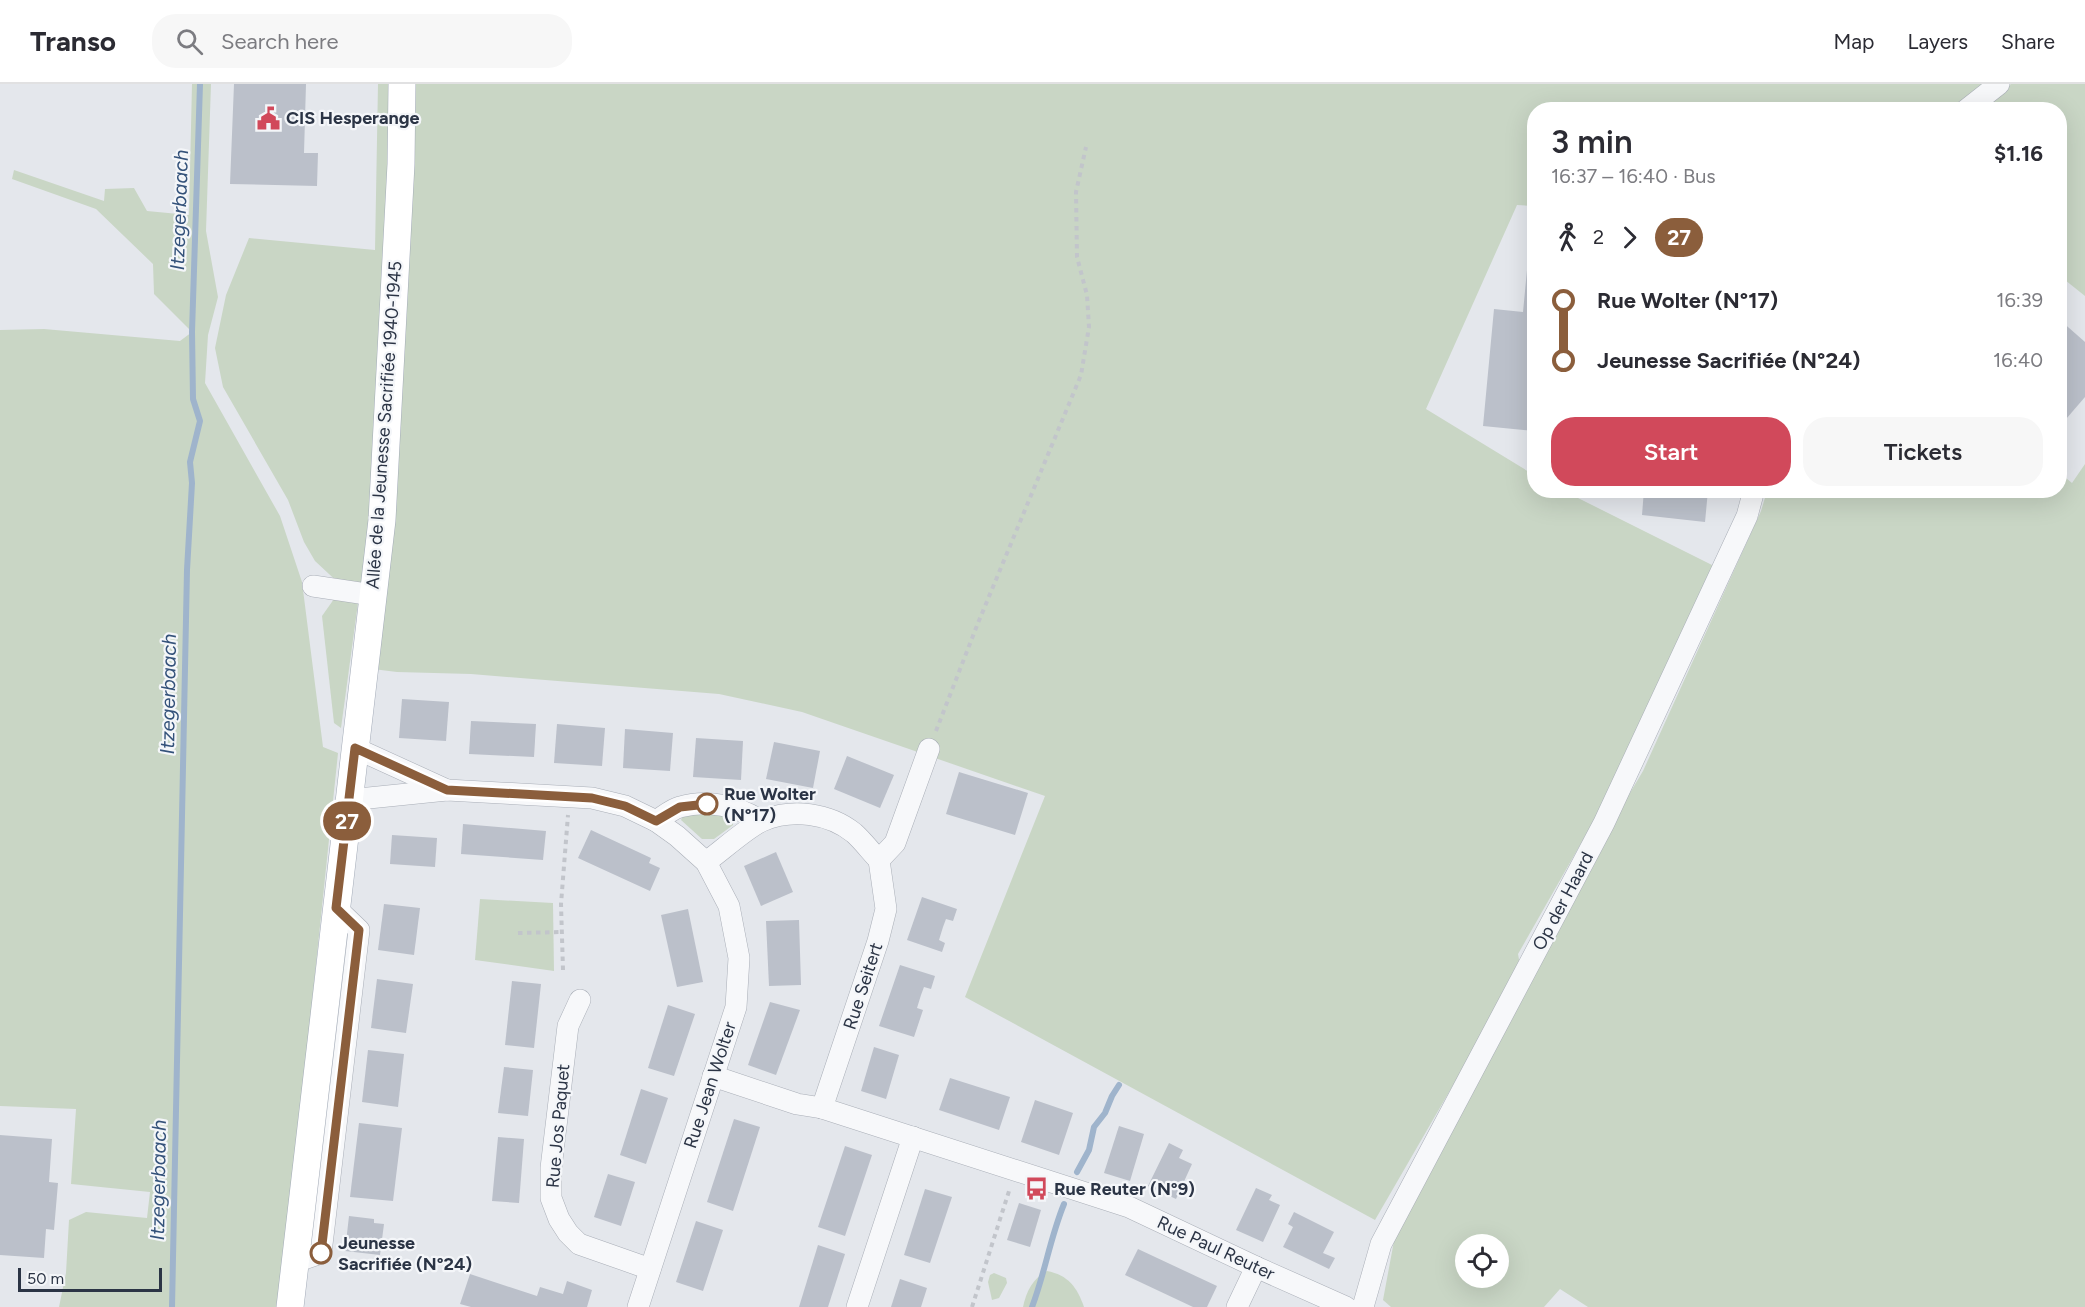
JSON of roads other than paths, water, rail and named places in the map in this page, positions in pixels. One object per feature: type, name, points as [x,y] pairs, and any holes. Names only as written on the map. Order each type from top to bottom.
[{"type":"main road","name":"Allée de la Jeunesse Sacrifiée 1940-1945","points":[[290,1307],[382,508],[401,164],[402,84]]},
{"type":"street","points":[[1976,102],[1999,84]]},
{"type":"street","name":"Op der Haard","points":[[1363,1307],[1381,1244],[1604,823],[1747,516],[1752,498]]},
{"type":"street","points":[[313,586],[373,596]]},
{"type":"street","name":"Rue Jean Wolter","points":[[355,748],[447,790]]},
{"type":"street","points":[[706,862],[761,821],[790,813],[819,816],[840,824],[855,834],[879,860],[895,843],[929,749]]},
{"type":"street","name":"Rue Jean Wolter","points":[[349,800],[447,790],[592,798],[625,806],[656,821],[706,862],[729,906],[739,958],[736,1007],[638,1307]]},
{"type":"street","points":[[656,821],[680,807],[713,803],[747,812],[761,821]]},
{"type":"street","name":"Rue Seitert","points":[[822,1108],[884,919],[886,909],[879,860]]},
{"type":"street","name":"Rue Jos Paquet","points":[[580,1000],[568,1026],[551,1168],[551,1198],[559,1219],[579,1244],[650,1269]]},
{"type":"street","name":"Rue Paul Reuter","points":[[713,1076],[797,1104],[822,1108],[1130,1207],[1346,1307]]},
{"type":"street","points":[[857,1307],[913,1137]]},
{"type":"street","points":[[1237,1307],[1256,1267]]},
{"type":"waterway","name":"Itzegerbaach","points":[[172,1307],[187,570],[192,483],[190,462],[200,421],[193,399],[192,332],[200,84]]},
{"type":"waterway","points":[[1077,1172],[1089,1150],[1094,1127],[1105,1113],[1119,1085]]},
{"type":"waterway","points":[[1032,1307],[1064,1204]]},
{"type":"place","name":"CIS Hesperange","points":[[268,118]]},
{"type":"place","name":"Rue Wolter (N°17)","points":[[707,804]]},
{"type":"place","name":"Rue Reuter (N°9)","points":[[1036,1189]]},
{"type":"place","name":"Jeunesse Sacrifiée (N°24)","points":[[321,1253]]}]
